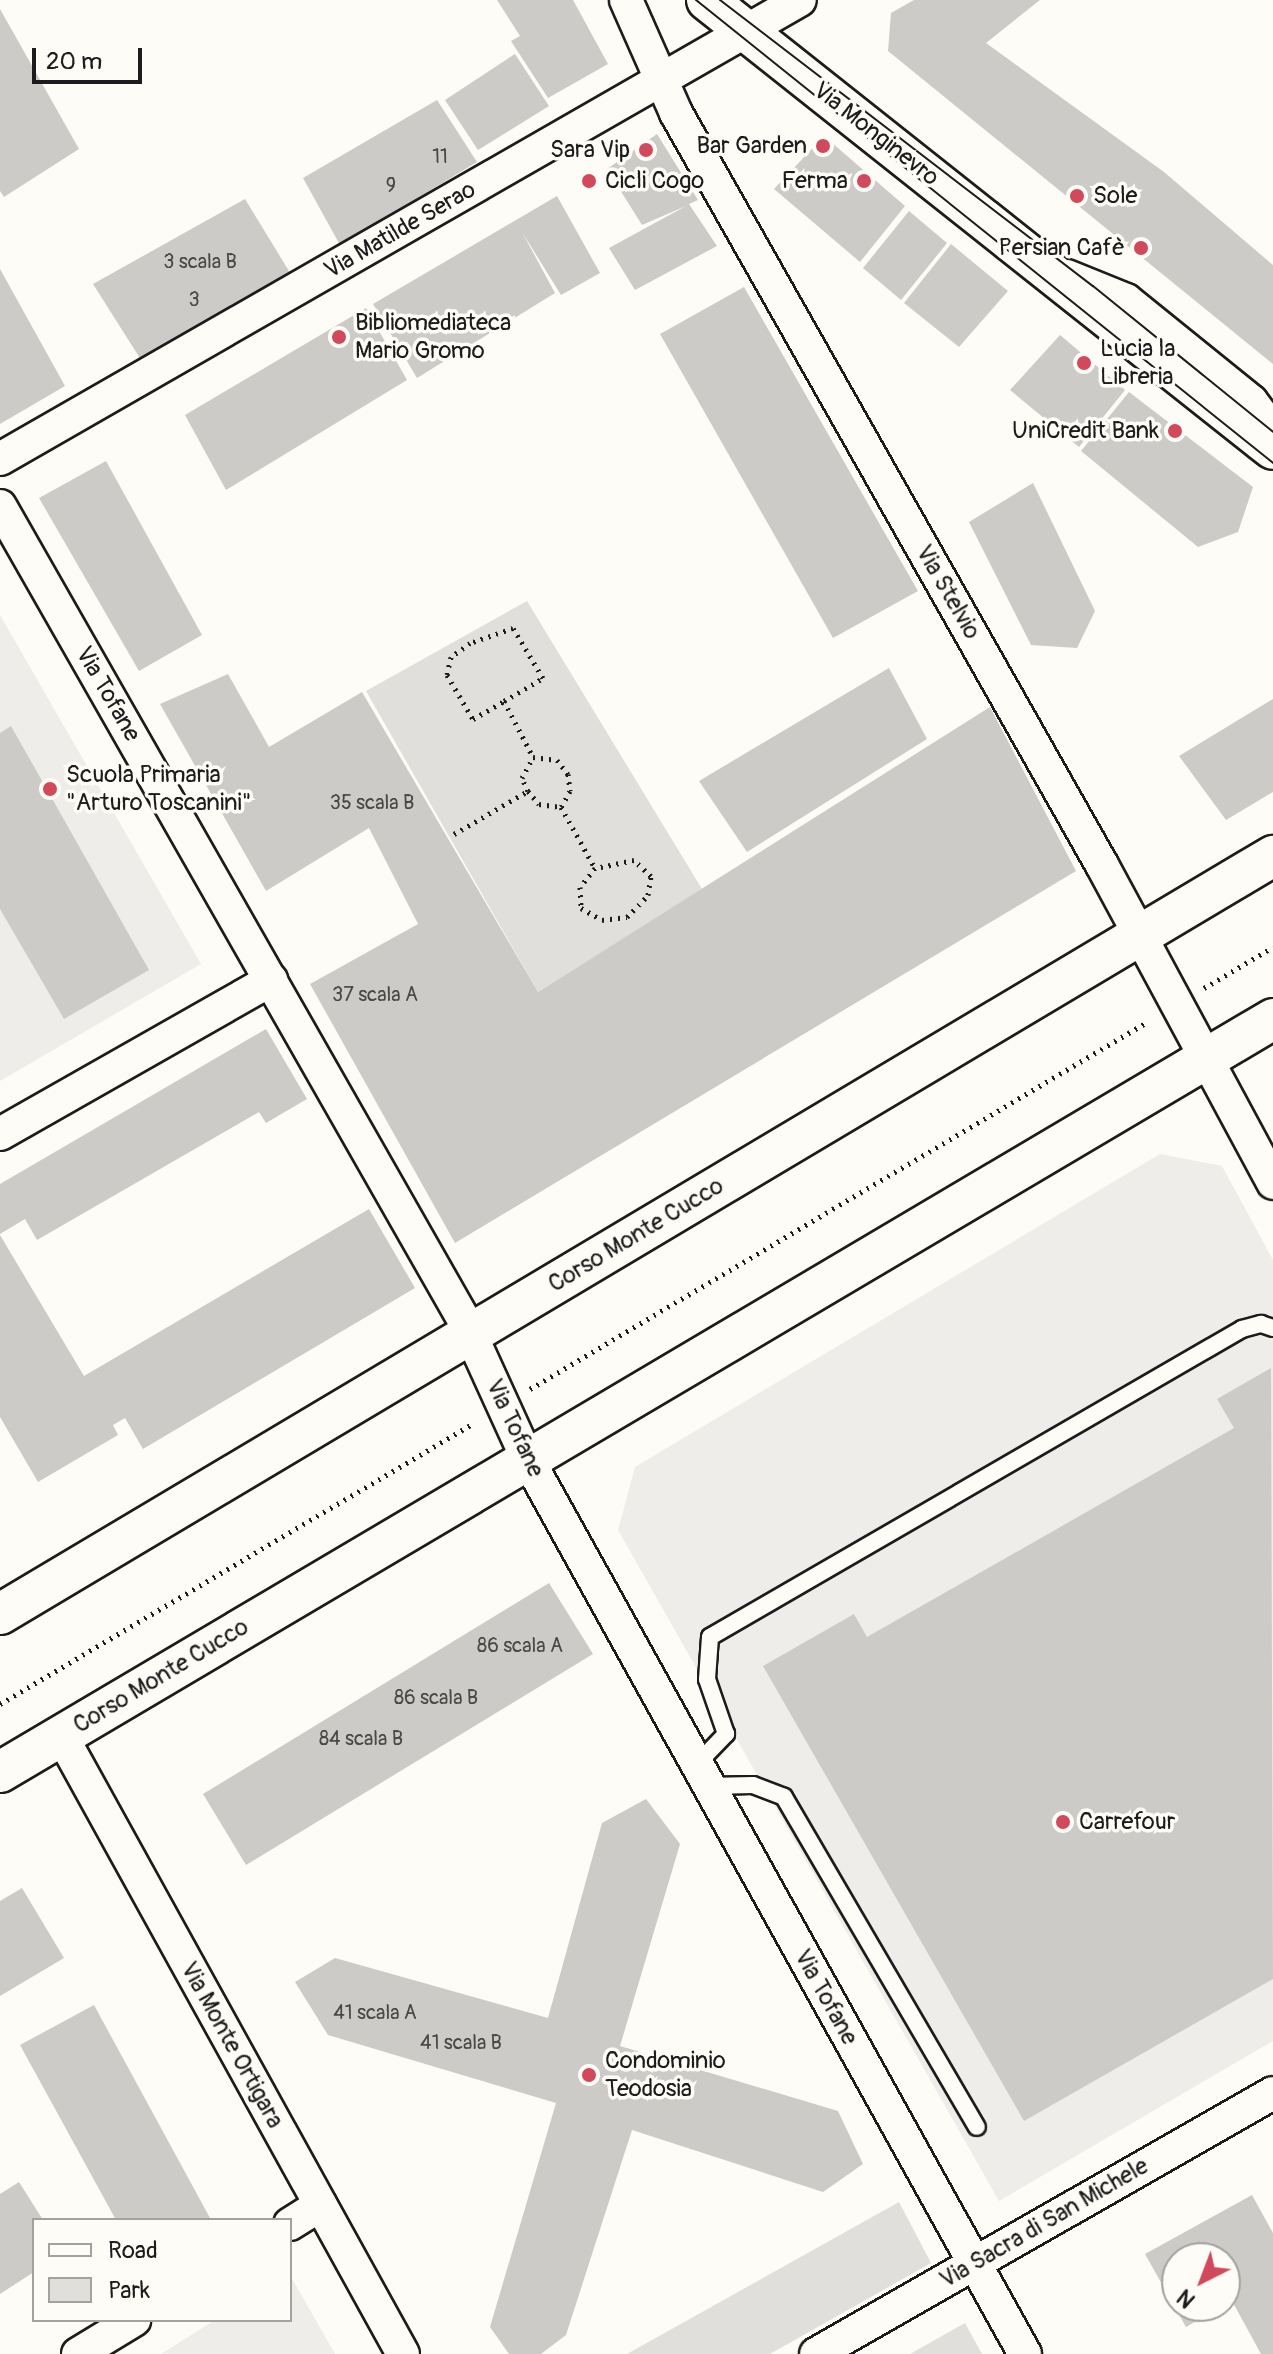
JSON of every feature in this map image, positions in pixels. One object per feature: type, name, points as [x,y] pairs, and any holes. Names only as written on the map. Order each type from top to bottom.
[{"type":"street","name":"Via Stelvio","points":[[626,0],[659,81],[1141,935],[1175,1005],[1273,1183]]},
{"type":"street","name":"Via Monginevro","points":[[707,0],[1268,444]]},
{"type":"street","name":"Via Matilde Serao","points":[[0,459],[800,0]]},
{"type":"street","name":"Via Tofane","points":[[0,506],[471,1333],[528,1460],[1025,2354]]},
{"type":"street","name":"Corso Monte Cucco","points":[[0,1614],[1273,856]]},
{"type":"street","points":[[0,1134],[271,980]]},
{"type":"street","name":"Corso Monte Cucco","points":[[0,1772],[1273,1019]]},
{"type":"street","name":"Via Monte Ortigara","points":[[61,1735],[403,2354]]},
{"type":"street","name":"Via Sacra di San Michele","points":[[816,2354],[1273,2093]]},
{"type":"street","points":[[292,2223],[320,2205]]},
{"type":"street","points":[[78,2354],[131,2322]]},
{"type":"lane","points":[[977,2127],[784,1797],[753,1785],[703,1775],[726,1734],[707,1679],[710,1637],[1242,1329],[1261,1324],[1273,1328]]},
{"type":"path","points":[[513,628],[543,678],[504,701],[473,719],[447,675],[451,657],[470,643],[513,628]]},
{"type":"path","points":[[504,701],[533,757]]},
{"type":"path","points":[[533,757],[522,778],[528,791],[539,804],[561,807]]},
{"type":"path","points":[[533,757],[557,760],[568,774],[570,791],[561,807]]},
{"type":"path","points":[[454,834],[528,791]]},
{"type":"path","points":[[561,807],[595,868]]},
{"type":"path","points":[[634,860],[651,876],[648,895],[627,917],[602,920],[581,908],[580,887],[595,868],[634,860]]},
{"type":"path","points":[[0,1704],[1273,947]]},
{"type":"shaded area","name":"Scuola Primaria \"Arturo Toscanini\"","points":[[0,615],[201,964],[0,1081]]},
{"type":"shaded area","points":[[1160,1154],[1222,1166],[1273,1260],[1273,2041],[999,2201],[618,1530],[635,1467]]},
{"type":"shaded area","points":[[292,2279],[335,2354],[161,2354],[212,2322],[292,2322]]},
{"type":"green space","points":[[527,601],[702,889],[538,992],[366,691]]},
{"type":"green space","points":[[899,2202],[931,2263],[770,2354],[627,2354]]},
{"type":"green space","points":[[965,2323],[982,2354],[910,2354]]},
{"type":"building","points":[[497,0],[573,0],[608,64],[548,98],[511,41],[520,36]]},
{"type":"building","points":[[914,0],[1040,0],[986,43],[1164,172],[1273,265],[1273,364],[888,51],[891,13]]},
{"type":"building","points":[[0,9],[79,149],[4,197],[0,191]]},
{"type":"building","points":[[515,54],[549,106],[478,150],[445,100]]},
{"type":"building","points":[[437,100],[477,162],[340,245],[303,178]]},
{"type":"building","points":[[657,134],[698,200],[689,204],[717,246],[635,290],[609,248],[686,206],[642,225],[607,169]]},
{"type":"building","points":[[824,136],[905,206],[860,262],[774,189]]},
{"type":"building","points":[[557,196],[600,273],[561,295],[522,232],[555,293],[417,378],[373,304]]},
{"type":"building","points":[[245,199],[292,276],[143,363],[93,284]]},
{"type":"building","points":[[909,211],[947,243],[901,300],[863,268]]},
{"type":"building","points":[[951,244],[1008,291],[959,347],[904,303]]},
{"type":"building","points":[[0,269],[65,386],[0,424]]},
{"type":"building","points":[[744,287],[918,591],[833,638],[660,334]]},
{"type":"building","points":[[366,308],[407,380],[226,490],[185,415]]},
{"type":"building","points":[[1060,335],[1125,390],[1079,447],[1010,390]]},
{"type":"building","points":[[1129,392],[1253,487],[1238,532],[1198,547],[1081,451]]},
{"type":"building","points":[[106,461],[202,635],[139,671],[39,498]]},
{"type":"building","points":[[1033,483],[1095,611],[1077,648],[1031,645],[969,522]]},
{"type":"building","points":[[889,668],[927,739],[747,852],[699,781]]},
{"type":"building","points":[[228,674],[269,747],[362,692],[538,992],[990,707],[1076,871],[455,1243],[310,984],[418,924],[369,828],[266,891],[160,704]]},
{"type":"building","points":[[1273,699],[1273,792],[1226,820],[1179,756]]},
{"type":"building","points":[[11,726],[149,970],[64,1019],[0,909],[0,733]]},
{"type":"building","points":[[266,1029],[307,1099],[266,1123],[259,1112],[37,1240],[25,1219],[0,1234],[0,1184]]},
{"type":"building","points":[[369,1209],[415,1288],[143,1449],[125,1418],[113,1425],[118,1435],[38,1482],[0,1417],[0,1235],[84,1376]]},
{"type":"building","name":"Carrefour","points":[[1271,1368],[1273,1979],[1024,2121],[763,1666],[854,1614],[867,1637],[1234,1428],[1217,1399]]},
{"type":"building","points":[[549,1583],[593,1654],[246,1865],[203,1794]]},
{"type":"building","name":"Condominio Teodosia","points":[[646,1799],[680,1844],[620,2046],[838,2111],[863,2164],[823,2192],[632,2130],[566,2335],[541,2354],[509,2354],[490,2327],[556,2103],[328,2035],[295,1982],[335,1958],[548,2018],[602,1823]]},
{"type":"building","points":[[22,1888],[64,1958],[0,1996],[0,1901]]},
{"type":"building","points":[[94,2005],[210,2218],[115,2218],[20,2045]]},
{"type":"building","points":[[19,2182],[42,2218],[32,2218],[32,2273],[0,2294],[0,2194]]},
{"type":"building","points":[[1252,2195],[1273,2233],[1273,2354],[1261,2354],[1241,2317],[1241,2242],[1167,2242]]},
{"type":"building","points":[[1161,2245],[1161,2282],[1145,2254]]},
{"type":"tram line","points":[[696,0],[1273,463]]},
{"type":"tram line","points":[[720,0],[1093,286],[1273,432]]},
{"type":"place","name":"Bar Garden","points":[[823,146]]},
{"type":"place","name":"Sara Vip","points":[[646,150]]},
{"type":"place","name":"Cicli Cogo","points":[[589,181]]},
{"type":"place","name":"Ferma","points":[[864,181]]},
{"type":"place","name":"Sole","points":[[1077,196]]},
{"type":"place","name":"Persian Cafè","points":[[1141,248]]},
{"type":"place","name":"Bibliomediateca Mario Gromo","points":[[339,337]]},
{"type":"place","name":"Lucia la Libreria","points":[[1084,363]]},
{"type":"place","name":"UniCredit Bank","points":[[1175,431]]},
{"type":"place","name":"Scuola Primaria \"Arturo Toscanini\"","points":[[50,789]]},
{"type":"place","name":"Carrefour","points":[[1063,1822]]},
{"type":"place","name":"Condominio Teodosia","points":[[589,2075]]}]
